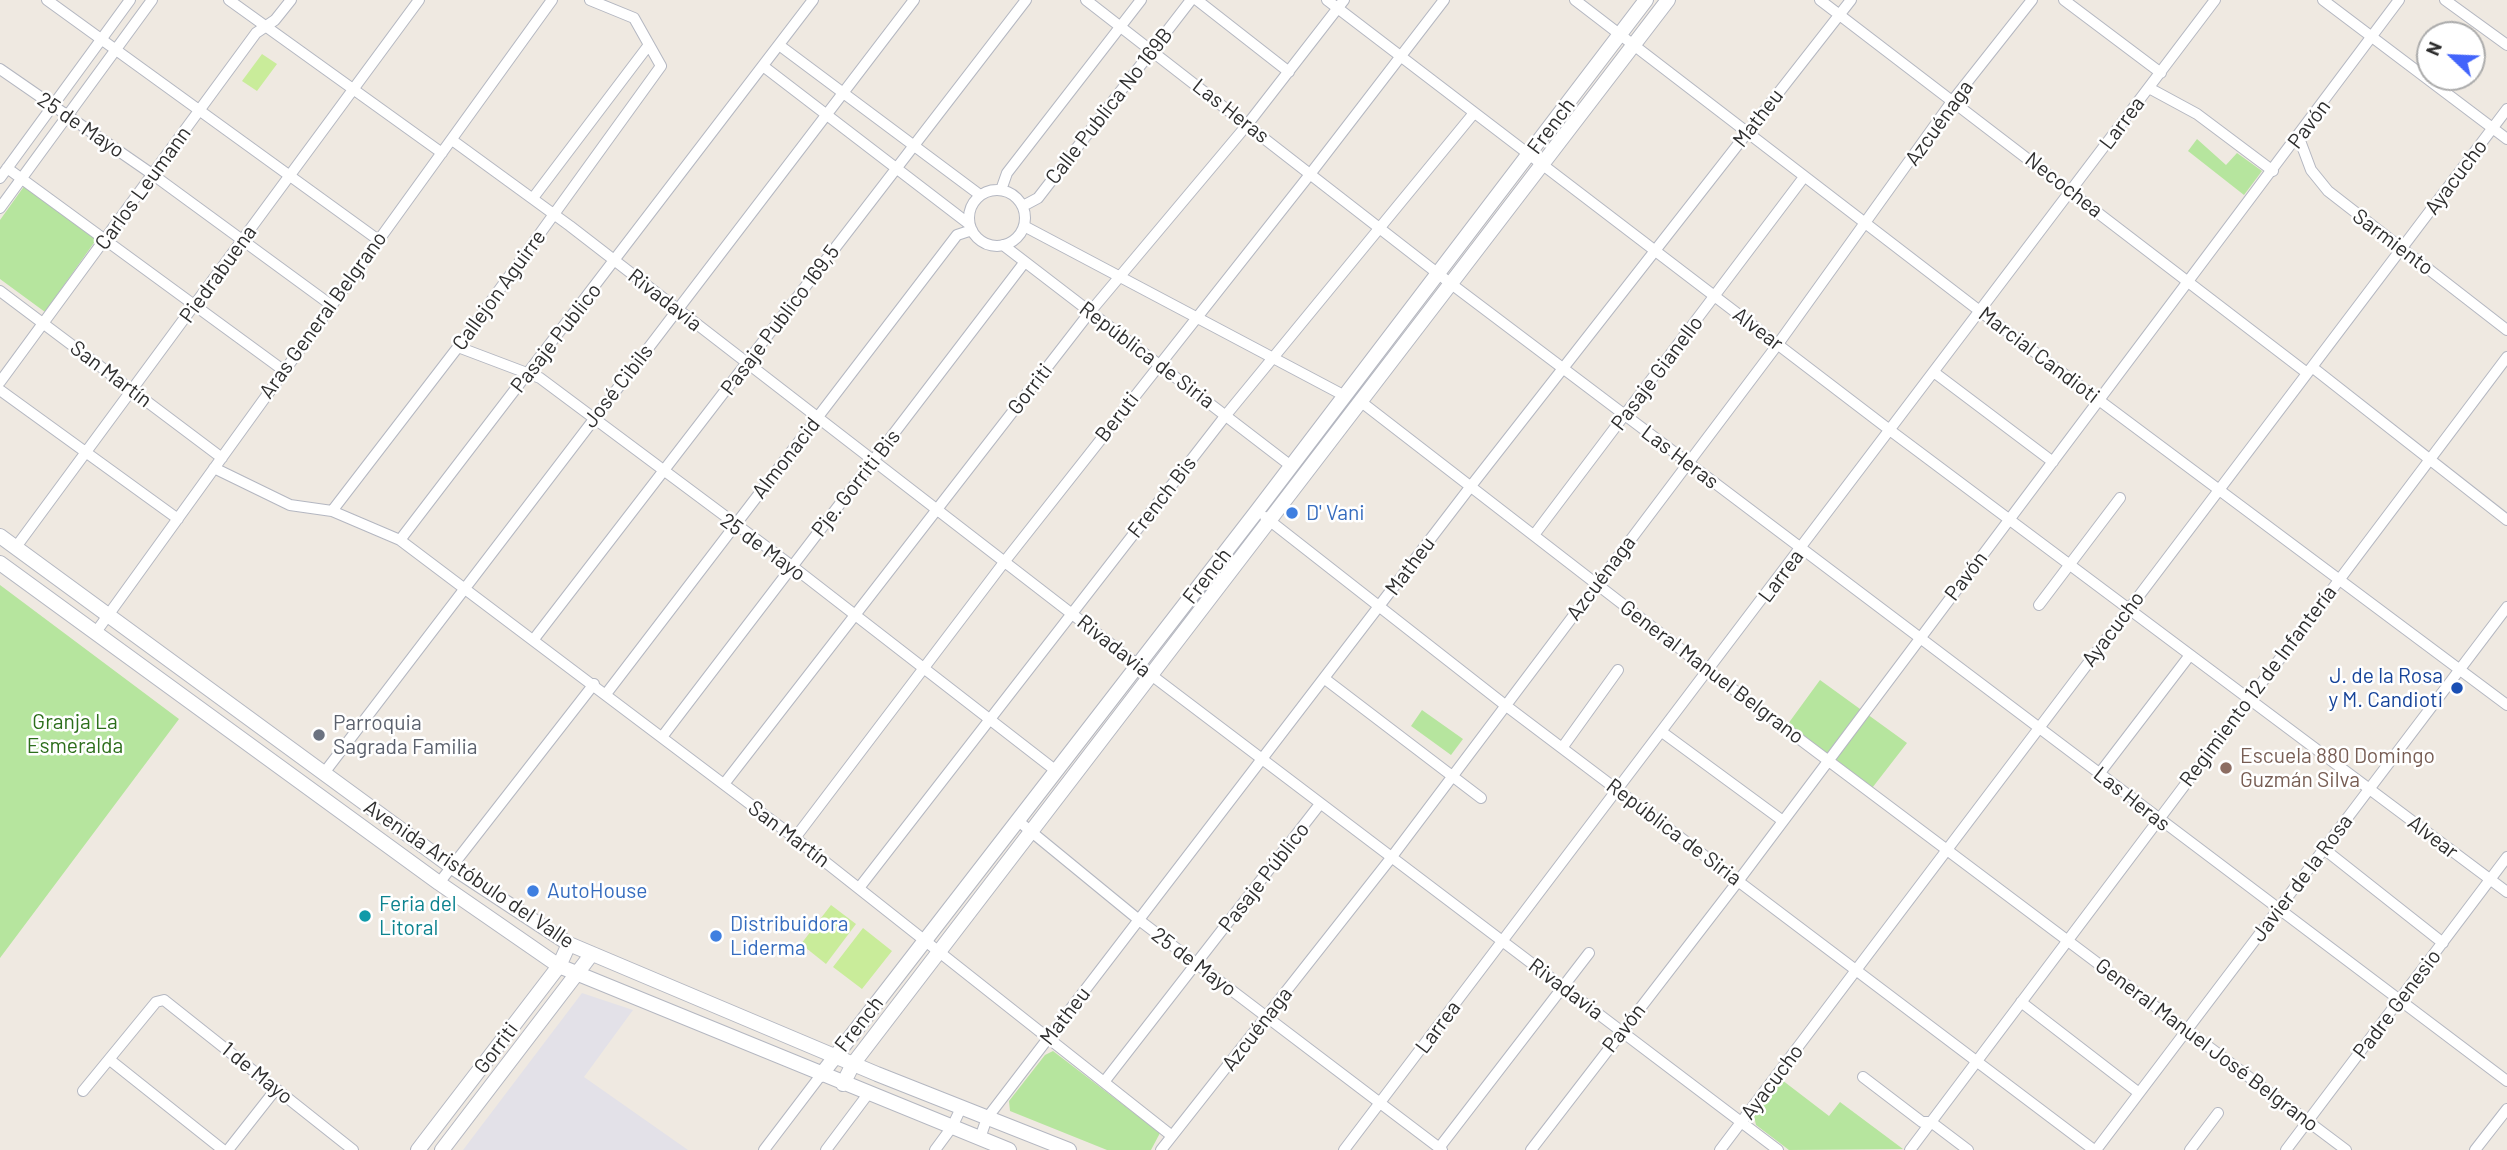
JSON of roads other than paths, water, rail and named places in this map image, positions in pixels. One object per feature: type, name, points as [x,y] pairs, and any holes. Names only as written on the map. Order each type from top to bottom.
[{"type":"main road","name":"French","points":[[843,1084],[853,1064],[1151,674],[1263,516],[1292,466],[1646,0]]},
{"type":"main road","name":"French","points":[[821,1075],[1138,665],[1360,401],[1668,0]]},
{"type":"main road","name":"Avenida Aristóbulo del Valle","points":[[0,536],[452,867],[569,944],[853,1064],[1069,1150]]},
{"type":"main road","name":"Avenida Aristóbulo del Valle","points":[[0,563],[439,883],[559,966],[1009,1150]]},
{"type":"main road","name":"Gorriti","points":[[418,1150],[559,966],[569,944]]},
{"type":"main road","name":"Gorriti","points":[[442,1150],[591,955]]},
{"type":"street","points":[[47,0],[377,239]]},
{"type":"street","points":[[130,0],[3,173],[21,179],[107,239],[283,370]]},
{"type":"street","points":[[0,208],[152,0]]},
{"type":"street","points":[[229,0],[442,153]]},
{"type":"street","name":"Carlos Leumann","points":[[0,382],[256,33],[275,20],[290,0]]},
{"type":"street","name":"Piedrabuena","points":[[16,547],[419,0]]},
{"type":"street","name":"Aras General Belgrano","points":[[96,632],[552,0]]},
{"type":"street","points":[[590,0],[634,18],[648,47]]},
{"type":"street","name":"Pasaje Publico","points":[[400,540],[813,0]]},
{"type":"street","name":"José Cibils","points":[[324,773],[914,0]]},
{"type":"street","name":"Pasaje Publico 169,5","points":[[534,639],[1026,0]]},
{"type":"street","name":"Las Heras","points":[[1086,0],[1450,283],[2507,1082]]},
{"type":"street","points":[[1001,190],[1007,173],[1141,0]]},
{"type":"street","name":"Calle Publica No 169B","points":[[1023,206],[1038,198],[1191,0]]},
{"type":"street","points":[[1197,0],[1289,72]]},
{"type":"street","name":"Alvear","points":[[1327,0],[1340,4],[1400,57],[1891,431],[2507,892]]},
{"type":"street","name":"Beruti","points":[[795,838],[1005,561],[1444,0]]},
{"type":"street","name":"Marcial Candioti","points":[[1576,0],[1981,312],[2507,705]]},
{"type":"street","name":"Necochea","points":[[1820,0],[2187,281],[2507,520]]},
{"type":"street","name":"Matheu","points":[[980,1138],[986,1118],[1563,367],[1852,0]]},
{"type":"street","name":"Azcuénaga","points":[[1161,1150],[1391,858],[1778,344],[1954,100],[2032,0]]},
{"type":"street","points":[[2064,0],[2161,73]]},
{"type":"street","name":"Larrea","points":[[1344,1150],[1802,549],[2215,0]]},
{"type":"street","points":[[2323,0],[2507,139]]},
{"type":"street","name":"Pavón","points":[[1531,1150],[1739,880],[2187,281],[2299,138],[2399,0]]},
{"type":"street","points":[[2445,0],[2507,45]]},
{"type":"street","name":"Gorriti","points":[[724,784],[1090,312],[1247,125],[1340,4]]},
{"type":"street","points":[[779,45],[980,195]]},
{"type":"street","name":"Callejon Aguirre","points":[[332,510],[555,215],[661,66],[661,60],[648,47],[533,198]]},
{"type":"street","points":[[763,66],[971,227],[985,243],[1003,245],[1016,238],[1024,226],[1023,206],[1018,198],[1001,190],[980,195],[970,209],[971,227]]},
{"type":"street","name":"25 de Mayo","points":[[0,69],[152,174],[331,305]]},
{"type":"street","points":[[2149,88],[2197,114],[2273,170]]},
{"type":"street","name":"Ayacucho","points":[[1720,1150],[2507,109]]},
{"type":"street","name":"French Bis","points":[[859,888],[1226,415],[1474,113]]},
{"type":"street","name":"Sarmiento","points":[[2299,138],[2311,170],[2319,182],[2507,330]]},
{"type":"street","name":"Rivadavia","points":[[453,140],[875,459],[1320,804],[1778,1150]]},
{"type":"street","name":"Pasaje Gianello","points":[[1534,535],[1804,177]]},
{"type":"street","name":"República de Siria","points":[[1024,226],[1345,396]]},
{"type":"street","name":"Almonacid","points":[[606,694],[957,235],[971,227]]},
{"type":"street","name":"República de Siria","points":[[1003,245],[1292,466]]},
{"type":"street","name":"Pje. Gorriti Bis","points":[[662,737],[1024,263]]},
{"type":"street","name":"San Martín","points":[[0,291],[222,458]]},
{"type":"street","name":"25 de Mayo","points":[[457,347],[540,378],[733,525],[792,566],[1055,770]]},
{"type":"street","name":"Regimiento 12 de Infantería","points":[[1910,1150],[2507,357]]},
{"type":"street","points":[[1935,373],[2053,461]]},
{"type":"street","points":[[0,390],[178,519]]},
{"type":"street","name":"General Manuel Belgrano","points":[[1360,401],[1709,671],[2068,939]]},
{"type":"street","name":"San Martín","points":[[214,468],[290,505],[332,510],[400,540],[465,586],[795,838],[1172,1136]]},
{"type":"street","points":[[2039,605],[2120,498]]},
{"type":"street","name":"República de Siria","points":[[1263,516],[1505,705],[2095,1150]]},
{"type":"street","name":"Javier de la Rosa","points":[[2095,1150],[2507,607]]},
{"type":"street","points":[[2099,774],[2190,655]]},
{"type":"street","points":[[1562,748],[1618,670]]},
{"type":"street","points":[[1325,679],[1481,798]]},
{"type":"street","points":[[439,883],[594,684]]},
{"type":"street","points":[[1662,732],[1783,821]]},
{"type":"street","name":"Pasaje Público","points":[[1104,1082],[1320,804]]},
{"type":"street","name":"25 de Mayo","points":[[1017,820],[1139,920],[1440,1149]]},
{"type":"street","points":[[2324,849],[2443,943]]},
{"type":"street","name":"Padre Genesio","points":[[2286,1150],[2507,857]]},
{"type":"street","name":"General Manuel José Belgrano","points":[[2068,939],[2346,1150]]},
{"type":"street","points":[[1440,1149],[1589,953]]},
{"type":"street","name":"1 de Mayo","points":[[110,1060],[159,1000],[353,1150]]},
{"type":"street","points":[[2021,1002],[2139,1093]]},
{"type":"street","points":[[83,1091],[110,1060],[225,1150],[276,1089]]},
{"type":"street","name":"French","points":[[764,1150],[821,1075]]},
{"type":"street","points":[[1863,1077],[1922,1122],[1931,1122],[1968,1150]]},
{"type":"street","points":[[826,1150],[868,1094]]},
{"type":"street","points":[[935,1150],[952,1127],[961,1108]]},
{"type":"street","points":[[2475,1150],[2507,1109]]},
{"type":"street","points":[[2190,1150],[2218,1114]]},
{"type":"place","name":"D' Vani","points":[[1292,513]]},
{"type":"place","name":"J. de la Rosa y M. Candioti","points":[[2457,688]]},
{"type":"place","name":"Parroquia Sagrada Familia","points":[[319,735]]},
{"type":"place","name":"Escuela 880 Domingo Guzmán Silva","points":[[2226,768]]},
{"type":"place","name":"AutoHouse","points":[[533,891]]},
{"type":"place","name":"Feria del Litoral","points":[[365,916]]},
{"type":"place","name":"Distribuidora Liderma","points":[[716,936]]},
{"type":"park label","name":"Granja La Esmeralda","points":[[75,734]]}]
